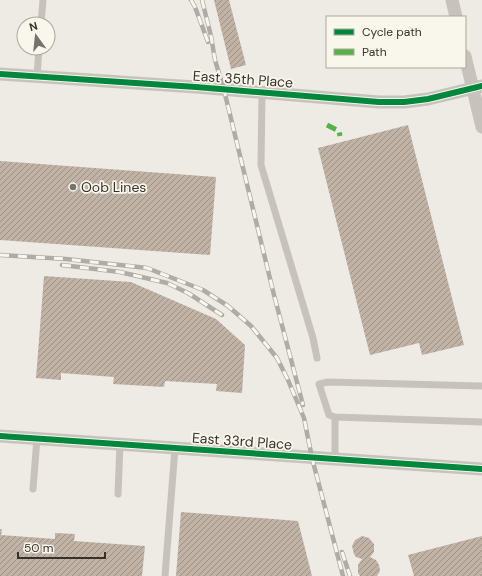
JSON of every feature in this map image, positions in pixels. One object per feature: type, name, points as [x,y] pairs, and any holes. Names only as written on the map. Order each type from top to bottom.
[{"type":"street","points":[[452,0],[456,16]]},
{"type":"street","points":[[466,59],[477,87],[482,127]]},
{"type":"street","name":"East 35th Place","points":[[0,74],[379,102],[404,102],[428,99],[477,87]]},
{"type":"street","name":"East 33rd Place","points":[[0,436],[482,470]]},
{"type":"lane","points":[[42,16],[43,0]]},
{"type":"lane","points":[[37,77],[38,56]]},
{"type":"lane","points":[[262,93],[261,165],[313,338],[317,358]]},
{"type":"lane","points":[[482,386],[328,382],[318,384],[329,416],[482,422]]},
{"type":"lane","points":[[335,417],[335,460]]},
{"type":"lane","points":[[33,489],[37,438]]},
{"type":"lane","points":[[118,494],[120,444]]},
{"type":"lane","points":[[166,576],[175,448]]},
{"type":"building","points":[[214,0],[229,0],[246,65],[231,69]]},
{"type":"building","points":[[408,125],[464,345],[422,355],[419,343],[370,355],[318,148]]},
{"type":"building","points":[[0,161],[216,177],[210,255],[0,240]]},
{"type":"building","points":[[44,276],[131,282],[216,319],[245,345],[242,393],[216,391],[217,384],[165,381],[164,387],[113,384],[114,377],[61,373],[61,380],[36,378]]},
{"type":"building","points":[[181,512],[298,521],[312,576],[176,576]]},
{"type":"building","points":[[0,529],[2,529],[1,535],[55,539],[55,533],[75,534],[74,541],[145,546],[142,576],[0,576]]},
{"type":"building","points":[[362,536],[369,538],[374,544],[374,552],[370,557],[376,560],[379,565],[380,571],[377,576],[360,576],[358,573],[358,565],[362,559],[356,557],[352,546],[355,540]]},
{"type":"building","points":[[482,536],[482,576],[414,576],[408,555]]},
{"type":"railway","points":[[191,0],[208,42]]},
{"type":"railway","points":[[202,0],[215,60],[224,90],[274,295],[303,405]]},
{"type":"railway","points":[[0,255],[66,259],[147,268],[203,290],[228,306],[251,326],[277,358],[304,418],[312,458],[343,576]]},
{"type":"railway","points":[[62,265],[120,272],[167,283],[188,293],[222,315]]},
{"type":"railway","points":[[342,552],[350,576]]},
{"type":"marked path","points":[[327,125],[339,131],[340,136]]},
{"type":"cycle path","points":[[0,74],[196,87],[379,102],[404,102],[428,99],[482,86]]},
{"type":"cycle path","points":[[0,436],[482,469]]},
{"type":"place","name":"Oob Lines","points":[[73,187]]}]
